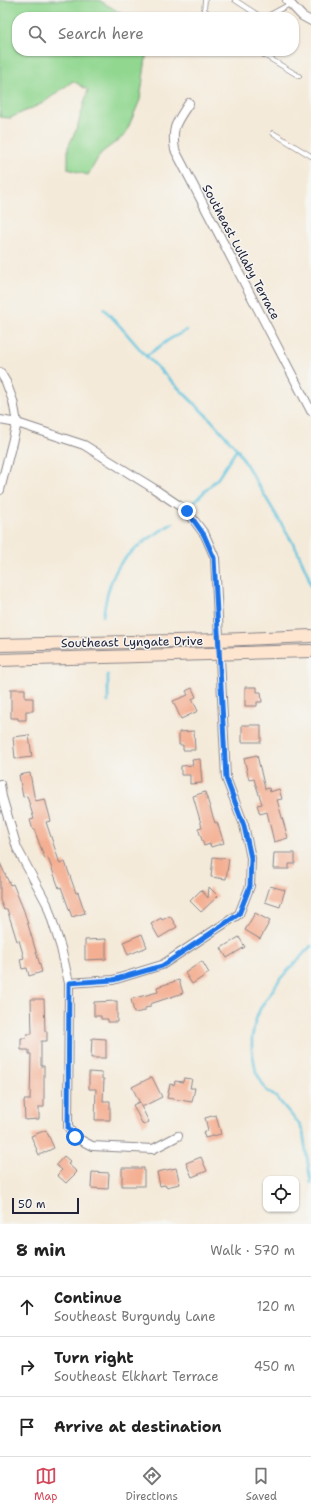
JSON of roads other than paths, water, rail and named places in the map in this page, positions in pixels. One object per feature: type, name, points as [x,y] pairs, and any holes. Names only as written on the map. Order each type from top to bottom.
[{"type":"street","points":[[289,2],[298,12]]},
{"type":"street","points":[[299,13],[311,21]]},
{"type":"street","name":"Southeast Lullaby Terrace","points":[[189,103],[176,122],[172,135],[175,150],[311,411]]},
{"type":"street","points":[[0,372],[6,382],[13,401],[17,423],[0,490]]},
{"type":"street","points":[[0,420],[17,423],[84,445],[187,511],[204,535],[214,558],[220,640],[226,778],[244,826],[251,858],[250,886],[239,914],[162,966],[113,980],[69,983]]},
{"type":"street","name":"Southeast Lyngate Drive","points":[[0,645],[220,640],[311,636]]},
{"type":"street","name":"Southeast Lyngate Drive","points":[[0,660],[220,655],[311,651]]},
{"type":"street","points":[[0,784],[2,797],[17,848],[47,904],[61,948],[69,983],[68,1128],[75,1137],[92,1146],[153,1149],[178,1136]]},
{"type":"lane","points":[[205,0],[204,10],[207,12]]},
{"type":"lane","points":[[235,0],[253,12]]},
{"type":"lane","points":[[274,12],[289,2]]},
{"type":"lane","points":[[265,56],[299,76]]},
{"type":"lane","points":[[273,132],[311,156]]},
{"type":"waterway","points":[[104,309],[145,355],[211,420],[237,449],[297,550],[308,575],[311,587]]},
{"type":"waterway","points":[[146,356],[170,339],[187,330]]},
{"type":"waterway","points":[[194,502],[218,478],[237,449]]},
{"type":"waterway","points":[[103,616],[111,582],[121,563],[132,551],[173,523]]},
{"type":"waterway","points":[[108,675],[108,702]]},
{"type":"waterway","points":[[311,946],[280,979],[260,1009],[255,1022],[252,1038],[252,1050],[256,1072],[266,1090],[277,1098],[299,1124],[303,1132],[311,1183]]}]
